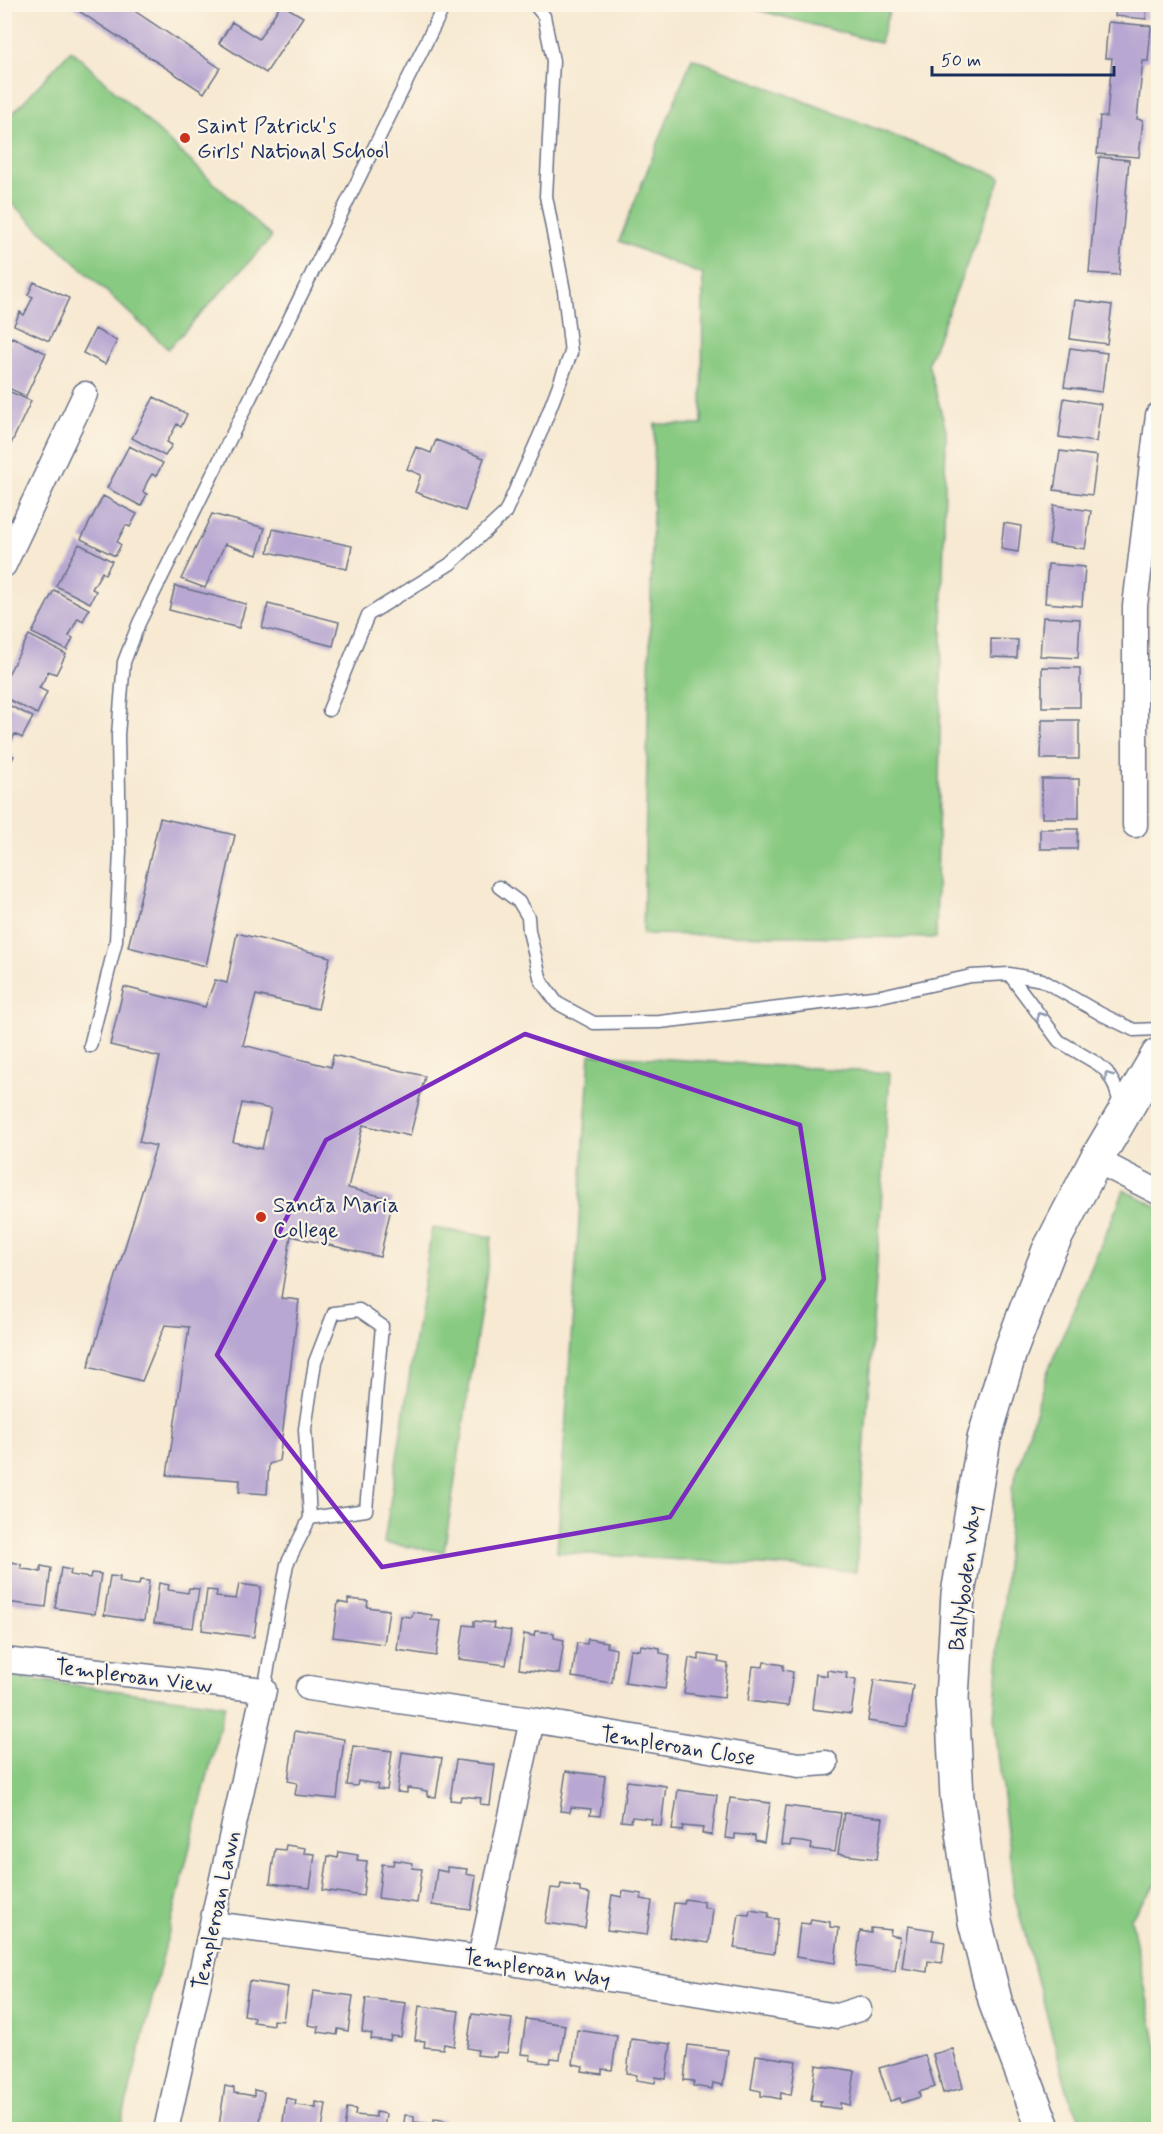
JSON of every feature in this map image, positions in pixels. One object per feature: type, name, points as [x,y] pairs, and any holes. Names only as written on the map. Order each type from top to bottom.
[{"type":"main road","name":"Ballyboden Way","points":[[1044,2130],[996,2004],[975,1922],[957,1797],[952,1686],[957,1594],[984,1439],[1010,1352],[1049,1250],[1096,1160],[1158,1055]]},
{"type":"street","points":[[4,565],[85,394]]},
{"type":"street","points":[[1135,825],[1135,606],[1158,420]]},
{"type":"street","points":[[1096,1160],[1158,1192]]},
{"type":"street","name":"Templeroan View","points":[[4,1660],[264,1690]]},
{"type":"street","name":"Templeroan Close","points":[[308,1688],[532,1720],[800,1765],[826,1763]]},
{"type":"street","name":"Templeroan Lawn","points":[[166,2130],[264,1690]]},
{"type":"street","points":[[480,1958],[532,1720]]},
{"type":"street","name":"Templeroan Way","points":[[212,1924],[480,1958],[837,2016],[859,2009]]},
{"type":"lane","points":[[90,1046],[116,941],[120,851],[118,735],[124,662],[140,622],[445,4]]},
{"type":"lane","points":[[329,710],[368,615],[450,564],[505,513],[541,432],[571,353],[564,291],[546,196],[553,61],[544,16],[534,4]]},
{"type":"lane","points":[[499,887],[519,902],[528,917],[541,981],[557,1003],[594,1023],[660,1022],[858,999],[971,976],[1009,974],[1041,980],[1134,1030],[1158,1029]]},
{"type":"lane","points":[[1009,974],[1059,1041],[1098,1064],[1107,1072],[1114,1084],[1124,1113]]},
{"type":"lane","points":[[264,1690],[287,1564],[310,1518],[305,1429],[315,1362],[334,1313],[359,1310],[382,1326],[366,1510],[310,1518]]},
{"type":"highlighted area","points":[[525,1034],[800,1125],[824,1279],[670,1517],[382,1567],[217,1355],[326,1140]]},
{"type":"green space","points":[[740,5],[891,5],[880,43]]},
{"type":"green space","points":[[71,50],[272,237],[168,349],[5,197],[5,122]]},
{"type":"green space","points":[[692,58],[1001,177],[928,363],[946,430],[936,938],[643,934],[655,424],[702,425],[703,275],[619,241]]},
{"type":"green space","points":[[590,1054],[890,1073],[856,1571],[557,1552]]},
{"type":"green space","points":[[1124,1190],[1158,1207],[1158,1881],[1131,1918],[1158,2052],[1158,2129],[1086,2130],[1069,2097],[1014,1894],[994,1717],[1012,1488],[1047,1373]]},
{"type":"green space","points":[[432,1228],[492,1237],[444,1552],[384,1543]]},
{"type":"green space","points":[[5,1676],[225,1705],[120,2129],[5,2129]]},
{"type":"building","points":[[68,4],[124,4],[220,68],[204,93]]},
{"type":"building","points":[[281,4],[303,17],[266,73],[219,43],[232,22],[259,39]]},
{"type":"building","points":[[1116,4],[1147,4],[1146,19],[1115,16]]},
{"type":"building","points":[[1108,22],[1151,26],[1148,61],[1143,61],[1137,119],[1143,120],[1139,157],[1097,154],[1100,116],[1107,117],[1112,58],[1105,58]]},
{"type":"building","points":[[1099,157],[1129,160],[1119,275],[1089,273]]},
{"type":"building","points":[[34,282],[69,298],[49,341],[14,325],[20,312],[24,315],[33,297],[28,295]]},
{"type":"building","points":[[1075,300],[1112,305],[1107,344],[1070,339]]},
{"type":"building","points":[[95,329],[117,341],[105,364],[83,353]]},
{"type":"building","points":[[12,337],[46,353],[26,396],[4,386],[4,364],[10,351],[6,349]]},
{"type":"building","points":[[1070,348],[1107,353],[1102,392],[1064,387]]},
{"type":"building","points":[[4,389],[31,401],[11,444],[4,441]]},
{"type":"building","points":[[154,397],[187,414],[181,427],[177,424],[167,442],[172,445],[165,456],[132,438]]},
{"type":"building","points":[[1064,398],[1101,404],[1096,442],[1059,437]]},
{"type":"building","points":[[436,440],[484,458],[465,511],[415,492],[421,475],[407,469],[416,447],[431,453]]},
{"type":"building","points":[[129,446],[163,463],[156,476],[152,474],[147,482],[143,492],[147,494],[141,506],[107,488]]},
{"type":"building","points":[[1060,451],[1097,456],[1092,495],[1054,490]]},
{"type":"building","points":[[103,496],[137,514],[130,527],[126,525],[117,542],[121,545],[115,556],[81,539]]},
{"type":"building","points":[[1054,505],[1091,511],[1085,549],[1049,544]]},
{"type":"building","points":[[212,514],[265,528],[257,555],[225,544],[205,588],[181,579]]},
{"type":"building","points":[[1004,523],[1021,526],[1018,552],[1001,549]]},
{"type":"building","points":[[273,529],[352,546],[347,569],[268,552]]},
{"type":"building","points":[[79,544],[112,561],[105,574],[102,572],[92,589],[96,591],[90,603],[56,586]]},
{"type":"building","points":[[1048,564],[1085,567],[1082,606],[1045,603]]},
{"type":"building","points":[[175,586],[246,604],[239,628],[169,610]]},
{"type":"building","points":[[54,590],[89,609],[83,621],[78,618],[69,636],[73,638],[67,650],[32,633]]},
{"type":"building","points":[[268,604],[339,622],[333,646],[262,628]]},
{"type":"building","points":[[1043,617],[1080,619],[1078,658],[1040,656]]},
{"type":"building","points":[[29,635],[66,654],[56,674],[48,671],[39,688],[47,692],[37,714],[4,697],[4,682]]},
{"type":"building","points":[[991,639],[1018,640],[1017,658],[991,657]]},
{"type":"building","points":[[1042,667],[1080,668],[1080,707],[1042,707]]},
{"type":"building","points":[[4,703],[33,717],[22,738],[15,734],[10,743],[6,752],[14,756],[4,775]]},
{"type":"building","points":[[1042,720],[1079,720],[1079,759],[1041,759]]},
{"type":"building","points":[[1042,779],[1079,779],[1079,818],[1042,818]]},
{"type":"building","points":[[160,818],[235,835],[206,966],[128,947]]},
{"type":"building","points":[[1040,829],[1078,829],[1077,849],[1040,849]]},
{"type":"building","name":"Sancta Maria College","points":[[237,933],[330,957],[318,1009],[256,995],[243,1045],[331,1067],[333,1055],[425,1076],[410,1136],[363,1125],[348,1188],[393,1199],[380,1257],[291,1236],[281,1298],[299,1300],[279,1461],[269,1464],[267,1494],[239,1492],[240,1480],[167,1475],[189,1327],[165,1325],[142,1381],[88,1367],[156,1146],[139,1142],[160,1057],[110,1045],[124,987],[205,1007],[215,980],[227,983]],"holes":[[[242,1103],[271,1109],[262,1149],[233,1142]]]},
{"type":"building","points":[[12,1562],[21,1564],[21,1569],[41,1572],[41,1566],[51,1568],[46,1607],[6,1602]]},
{"type":"building","points":[[61,1568],[71,1570],[70,1575],[90,1578],[91,1573],[101,1574],[95,1614],[55,1608]]},
{"type":"building","points":[[110,1576],[120,1577],[119,1582],[129,1584],[139,1585],[140,1580],[149,1581],[144,1621],[104,1615]]},
{"type":"building","points":[[159,1583],[169,1585],[168,1590],[188,1593],[189,1588],[199,1589],[193,1628],[154,1623]]},
{"type":"building","points":[[239,1584],[261,1587],[254,1637],[202,1630],[207,1590],[217,1591],[216,1597],[236,1599]]},
{"type":"building","points":[[348,1599],[368,1601],[367,1607],[389,1610],[384,1644],[333,1637],[338,1602],[348,1604]]},
{"type":"building","points":[[413,1612],[432,1615],[431,1620],[441,1621],[436,1656],[397,1650],[401,1616],[412,1617]]},
{"type":"building","points":[[474,1621],[494,1623],[493,1628],[511,1631],[506,1665],[459,1659],[464,1625],[474,1626]]},
{"type":"building","points":[[535,1631],[554,1633],[554,1638],[564,1640],[559,1674],[519,1669],[524,1634],[534,1636]]},
{"type":"building","points":[[588,1639],[607,1642],[607,1647],[616,1649],[612,1683],[572,1677],[577,1643],[587,1644]]},
{"type":"building","points":[[641,1645],[660,1648],[660,1653],[670,1655],[665,1689],[625,1683],[630,1649],[640,1650]]},
{"type":"building","points":[[699,1654],[719,1657],[718,1662],[728,1664],[724,1698],[684,1693],[689,1658],[699,1660]]},
{"type":"building","points":[[764,1662],[783,1665],[783,1670],[793,1672],[788,1706],[748,1701],[753,1666],[763,1667]]},
{"type":"building","points":[[827,1670],[847,1673],[846,1678],[856,1680],[851,1714],[812,1709],[816,1674],[827,1676]]},
{"type":"building","points":[[874,1680],[913,1685],[907,1727],[868,1721]]},
{"type":"building","points":[[295,1731],[344,1739],[337,1799],[295,1795],[297,1783],[288,1781]]},
{"type":"building","points":[[353,1746],[392,1751],[387,1790],[377,1789],[378,1784],[358,1781],[357,1786],[347,1785]]},
{"type":"building","points":[[402,1752],[442,1758],[436,1797],[427,1796],[427,1791],[417,1789],[407,1788],[407,1793],[397,1792]]},
{"type":"building","points":[[456,1760],[495,1765],[490,1805],[480,1804],[481,1798],[461,1796],[460,1801],[450,1800]]},
{"type":"building","points":[[566,1771],[605,1776],[600,1816],[590,1815],[591,1809],[571,1807],[570,1812],[560,1811]]},
{"type":"building","points":[[627,1781],[666,1786],[661,1826],[651,1824],[652,1819],[632,1817],[631,1822],[621,1821]]},
{"type":"building","points":[[678,1790],[717,1795],[712,1835],[702,1833],[703,1828],[683,1826],[682,1831],[672,1830]]},
{"type":"building","points":[[730,1798],[770,1803],[764,1843],[755,1841],[755,1836],[735,1834],[735,1839],[725,1838]]},
{"type":"building","points":[[786,1806],[841,1813],[835,1852],[811,1849],[812,1844],[802,1842],[791,1841],[790,1846],[781,1845]]},
{"type":"building","points":[[844,1813],[883,1818],[877,1859],[838,1854]]},
{"type":"building","points":[[286,1845],[305,1848],[304,1853],[315,1854],[310,1888],[270,1883],[275,1849],[285,1850]]},
{"type":"building","points":[[339,1852],[358,1855],[357,1860],[367,1861],[363,1896],[323,1890],[328,1856],[338,1858]]},
{"type":"building","points":[[394,1860],[413,1863],[412,1868],[422,1869],[417,1903],[378,1898],[382,1864],[393,1865]]},
{"type":"building","points":[[447,1867],[467,1869],[466,1874],[476,1876],[471,1910],[432,1905],[437,1870],[447,1872]]},
{"type":"building","points":[[561,1884],[580,1887],[580,1892],[590,1894],[585,1928],[545,1923],[551,1888],[560,1889]]},
{"type":"building","points":[[623,1891],[642,1894],[641,1899],[652,1901],[647,1935],[607,1930],[612,1895],[622,1897]]},
{"type":"building","points":[[685,1899],[704,1902],[704,1907],[713,1909],[709,1943],[669,1937],[674,1903],[684,1904]]},
{"type":"building","points":[[750,1910],[769,1913],[768,1918],[778,1919],[774,1954],[734,1948],[739,1914],[749,1915]]},
{"type":"building","points":[[811,1919],[830,1922],[830,1927],[839,1928],[835,1963],[796,1957],[800,1923],[810,1924]]},
{"type":"building","points":[[908,1926],[934,1930],[932,1940],[945,1942],[942,1963],[928,1961],[927,1972],[902,1968]]},
{"type":"building","points":[[871,1928],[891,1930],[890,1935],[900,1937],[895,1971],[856,1966],[860,1931],[871,1933]]},
{"type":"building","points":[[249,1981],[288,1987],[283,2021],[273,2020],[273,2025],[253,2022],[254,2017],[244,2015]]},
{"type":"building","points":[[313,1991],[353,1996],[348,2031],[338,2029],[337,2035],[318,2032],[319,2027],[308,2025]]},
{"type":"building","points":[[366,1998],[406,2003],[401,2037],[391,2036],[390,2041],[371,2039],[372,2034],[362,2032]]},
{"type":"building","points":[[419,2006],[459,2011],[454,2046],[444,2044],[443,2049],[424,2047],[425,2041],[415,2040]]},
{"type":"building","points":[[472,2014],[512,2019],[507,2053],[497,2052],[496,2057],[477,2055],[478,2050],[467,2048]]},
{"type":"building","points":[[526,2019],[565,2025],[560,2059],[551,2058],[550,2063],[540,2062],[530,2060],[531,2055],[521,2054]]},
{"type":"building","points":[[577,2030],[617,2036],[612,2070],[602,2069],[602,2074],[582,2071],[583,2066],[573,2064]]},
{"type":"building","points":[[631,2039],[671,2044],[666,2079],[656,2077],[655,2083],[636,2080],[637,2075],[627,2073]]},
{"type":"building","points":[[688,2045],[728,2050],[723,2085],[713,2083],[712,2089],[693,2086],[694,2081],[684,2080]]},
{"type":"building","points":[[953,2049],[963,2088],[943,2093],[933,2054]]},
{"type":"building","points":[[756,2055],[796,2061],[791,2095],[781,2093],[780,2099],[761,2096],[761,2091],[751,2089]]},
{"type":"building","points":[[925,2055],[935,2087],[919,2092],[920,2097],[901,2103],[900,2098],[890,2101],[879,2068]]},
{"type":"building","points":[[816,2065],[855,2071],[850,2105],[840,2103],[840,2109],[820,2106],[821,2101],[811,2100]]},
{"type":"building","points":[[225,2086],[234,2088],[234,2093],[254,2096],[254,2090],[264,2092],[259,2130],[219,2126]]},
{"type":"building","points":[[286,2098],[296,2100],[295,2105],[316,2108],[316,2102],[326,2104],[322,2130],[282,2130]]},
{"type":"building","points":[[347,2108],[356,2109],[355,2115],[376,2117],[376,2112],[386,2114],[384,2130],[344,2130]]},
{"type":"building","points":[[405,2115],[414,2116],[414,2122],[434,2124],[434,2119],[444,2120],[443,2130],[403,2130]]},
{"type":"building","points":[[460,2123],[470,2124],[469,2130],[460,2130]]},
{"type":"place","name":"Saint Patrick's Girls' National School","points":[[185,138]]},
{"type":"place","name":"Sancta Maria College","points":[[261,1217]]}]
